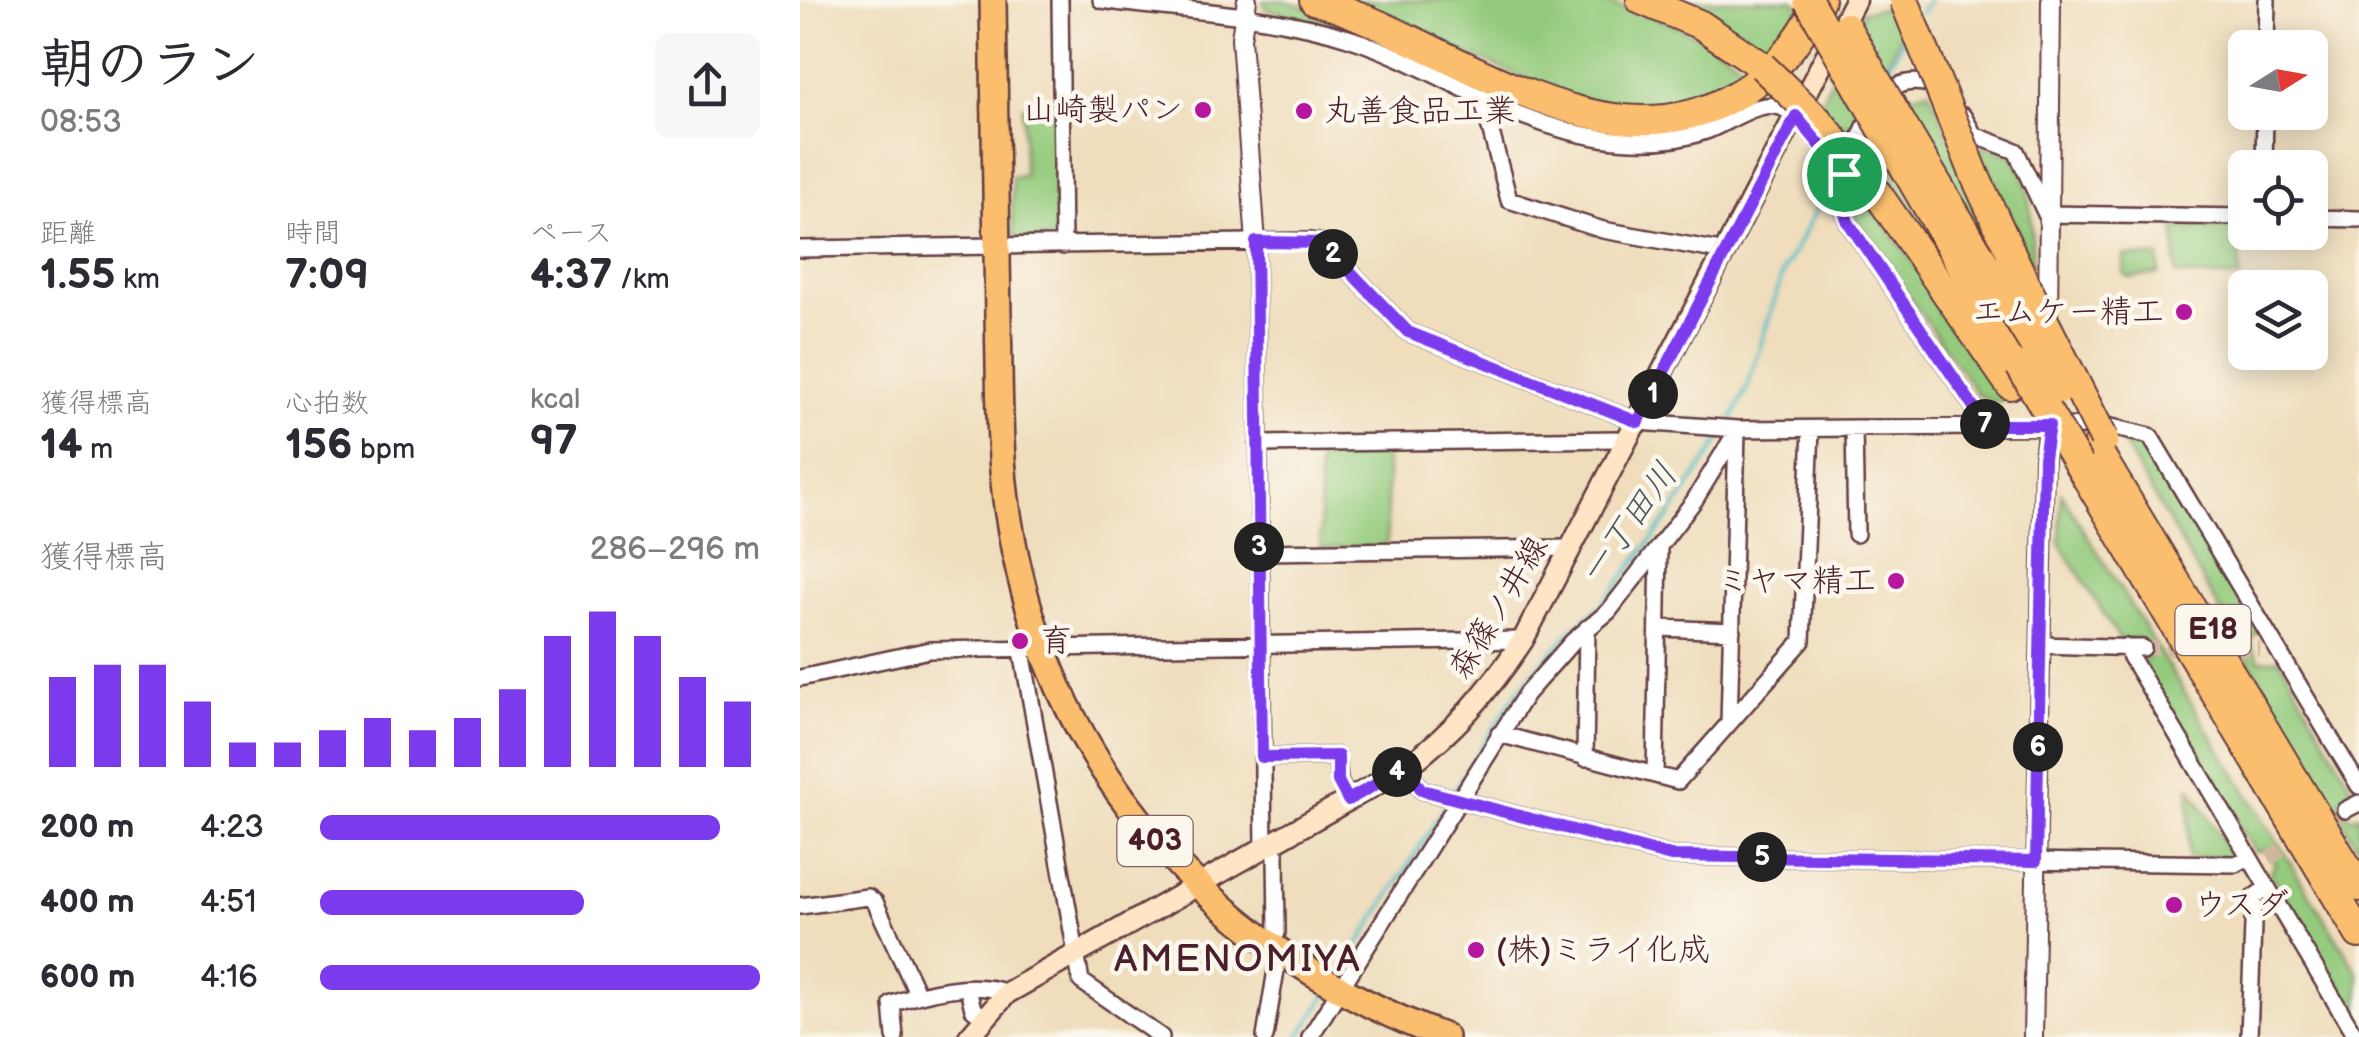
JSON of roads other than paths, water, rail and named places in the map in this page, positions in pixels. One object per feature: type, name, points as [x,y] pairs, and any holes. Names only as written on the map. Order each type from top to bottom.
[{"type":"highway","points":[[993,0],[997,256]]},
{"type":"highway","points":[[1314,0],[1408,35],[1546,102],[1598,118],[1640,122],[1701,112],[1745,90],[1798,42],[1820,0]]},
{"type":"highway","name":"E18","points":[[1641,0],[1701,26],[1762,66],[1818,120],[1847,172],[2015,376],[2087,456],[2330,817],[2359,934]]},
{"type":"highway","name":"E18","points":[[1808,0],[1894,130],[2016,292]]},
{"type":"highway","name":"E18","points":[[1830,0],[2015,376]]},
{"type":"highway","name":"E18","points":[[1904,0],[1976,178],[2016,292],[2087,456],[2330,817],[2359,887]]},
{"type":"highway","name":"403","points":[[997,256],[1008,306],[1010,436],[1003,476],[1032,650],[1120,798],[1197,886],[1240,922],[1335,988],[1445,1037]]},
{"type":"main road","name":"森篠ノ井線","points":[[970,1037],[983,1016],[1007,992],[1197,886],[1270,852],[1405,768],[1448,736],[1497,680],[1638,422],[1855,0]]},
{"type":"street","points":[[1060,0],[1064,246]]},
{"type":"street","points":[[1101,0],[1245,10],[1349,38],[1482,98],[1566,130],[1642,142],[1702,133],[1772,104],[1796,116],[1847,172]]},
{"type":"street","points":[[2033,1037],[2044,458],[2049,425],[2046,214],[2050,0]]},
{"type":"street","points":[[2266,30],[2267,0]]},
{"type":"street","points":[[1245,10],[1241,38],[1256,242],[1262,757],[1278,932]]},
{"type":"street","points":[[1986,425],[1848,222],[1840,199],[1847,172],[1888,89],[1910,80],[1924,82],[1950,93],[1974,136],[2016,151],[2046,214]]},
{"type":"street","points":[[1482,98],[1509,200],[1603,230],[1726,252]]},
{"type":"street","points":[[2046,214],[2228,217]]},
{"type":"street","points":[[2328,218],[2359,219]]},
{"type":"street","points":[[800,250],[997,256],[1064,246],[1323,243],[1408,332],[1638,422],[1732,429],[2107,426],[2150,436],[2359,786]]},
{"type":"street","points":[[1584,439],[1598,406]]},
{"type":"street","points":[[1499,734],[1678,781],[1802,641],[1812,428]]},
{"type":"street","points":[[1854,428],[1856,534]]},
{"type":"street","points":[[1310,1037],[1335,988],[1453,799],[1526,694],[1587,628],[1609,611],[1659,547],[1732,429]]},
{"type":"street","points":[[1729,724],[1732,429]]},
{"type":"street","points":[[1258,444],[1616,439]]},
{"type":"street","points":[[1654,774],[1659,547]]},
{"type":"street","points":[[1260,552],[1571,548]]},
{"type":"street","points":[[1585,758],[1587,628]]},
{"type":"street","points":[[1660,628],[1732,631]]},
{"type":"street","points":[[800,678],[930,650],[1522,640]]},
{"type":"street","points":[[2040,645],[2143,648]]},
{"type":"street","points":[[2124,647],[2258,860],[2267,888],[2356,1037]]},
{"type":"street","points":[[2260,648],[2280,652]]},
{"type":"street","points":[[1032,650],[1073,954],[1081,981],[1161,1037]]},
{"type":"street","points":[[1262,757],[1338,756],[1338,781],[1348,800]]},
{"type":"street","points":[[1405,768],[1417,789],[1671,856],[2236,864],[2258,860]]},
{"type":"street","points":[[2249,1037],[2254,897],[2267,888]]},
{"type":"street","points":[[800,906],[868,897],[874,902],[918,994]]},
{"type":"street","points":[[1266,1037],[1276,970]]},
{"type":"street","points":[[895,1037],[892,1004],[918,994],[992,987],[1007,992]]},
{"type":"street","points":[[968,989],[972,1008],[983,1016]]},
{"type":"waterway","name":"一丁田川","points":[[1921,13],[1929,0]]},
{"type":"waterway","name":"一丁田川","points":[[1885,73],[1905,37]]},
{"type":"waterway","name":"一丁田川","points":[[1730,424],[1748,386],[1783,272],[1837,171]]},
{"type":"waterway","name":"一丁田川","points":[[1452,794],[1518,690],[1574,628],[1603,604],[1672,513],[1725,432]]},
{"type":"waterway","name":"一丁田川","points":[[1339,976],[1448,802]]},
{"type":"waterway","name":"一丁田川","points":[[1299,1037],[1328,993]]},
{"type":"tunnel","points":[[2143,648],[2189,648]]},
{"type":"tunnel","points":[[2212,648],[2260,649]]},
{"type":"tunnel","points":[[2269,858],[2345,810]]},
{"type":"place","name":"山崎製パン","points":[[1203,110]]},
{"type":"place","name":"丸善食品工業","points":[[1304,111]]},
{"type":"place","name":"エムケー精工","points":[[2184,312]]},
{"type":"place","name":"ミヤマ精工","points":[[1896,581]]},
{"type":"place","name":"育","points":[[1020,641]]},
{"type":"place","name":"ウスダ","points":[[2174,905]]},
{"type":"place","name":"(株)ミライ化成","points":[[1476,950]]},
{"type":"district","name":"AMENOMIYA","points":[[1238,959]]}]
